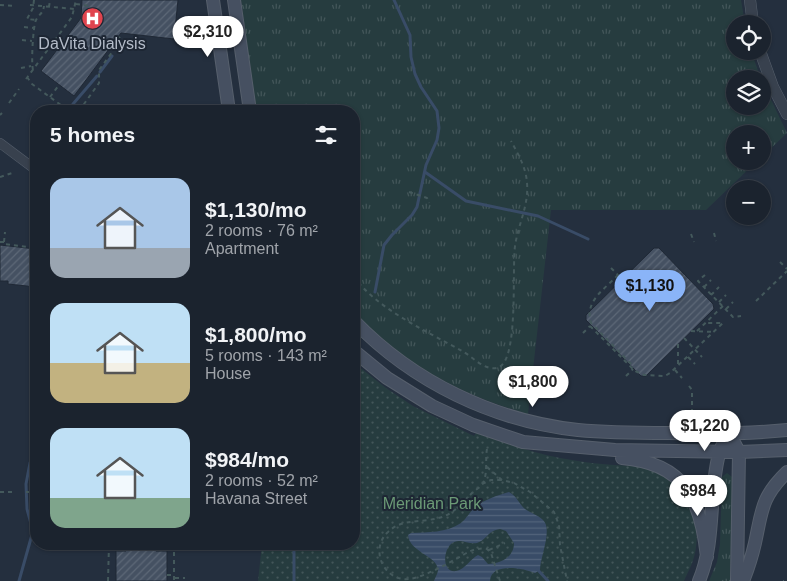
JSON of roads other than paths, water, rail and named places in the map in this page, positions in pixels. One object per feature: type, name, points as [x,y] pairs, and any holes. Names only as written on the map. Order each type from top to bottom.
[{"type":"main road","points":[[213,0],[228,105]]},
{"type":"main road","points":[[234,0],[249,105]]},
{"type":"main road","points":[[360,326],[390,354],[431,381],[476,404],[549,426],[596,432],[729,433],[787,430]]},
{"type":"main road","points":[[360,355],[392,381],[440,410],[481,428],[531,443],[615,450],[719,452],[787,450]]},
{"type":"main road","points":[[699,581],[707,557],[711,536],[715,474],[719,452],[729,433]]},
{"type":"main road","points":[[729,433],[739,452],[737,581]]},
{"type":"main road","points":[[531,443],[536,447],[581,455],[640,460],[666,470],[684,485],[697,505],[704,528],[707,557]]},
{"type":"main road","points":[[743,581],[753,551],[762,506],[772,489],[787,472]]},
{"type":"street","points":[[750,0],[752,15]]},
{"type":"street","points":[[763,60],[773,87],[787,114]]},
{"type":"street","points":[[0,143],[30,166]]},
{"type":"water","points":[[509,492],[525,509],[541,518],[546,524],[547,530],[540,570],[535,573],[516,568],[502,569],[492,575],[490,581],[434,581],[438,571],[437,565],[413,546],[408,535],[411,533],[443,530],[455,526],[463,521],[478,505]],"holes":[[[496,530],[506,531],[514,543],[512,552],[506,559],[498,563],[488,564],[478,555],[459,570],[451,571],[448,569],[445,561],[446,551],[454,542],[477,543]]]},
{"type":"waterway","points":[[375,292],[384,245],[417,207],[426,165],[437,140],[439,128],[437,111],[415,74],[411,57],[410,35],[394,0]]},
{"type":"waterway","points":[[100,72],[112,56]]},
{"type":"waterway","points":[[73,104],[97,76]]},
{"type":"waterway","points":[[425,172],[466,201],[538,216],[588,239]]},
{"type":"waterway","points":[[30,463],[26,484],[27,509],[30,520]]},
{"type":"waterway","points":[[19,581],[30,542]]},
{"type":"waterway","points":[[294,550],[294,581]]},
{"type":"waterway","points":[[537,569],[548,581]]},
{"type":"place","name":"DaVita Dialysis","points":[[92,19]]},
{"type":"park label","name":"Meridian Park","points":[[432,503]]}]
